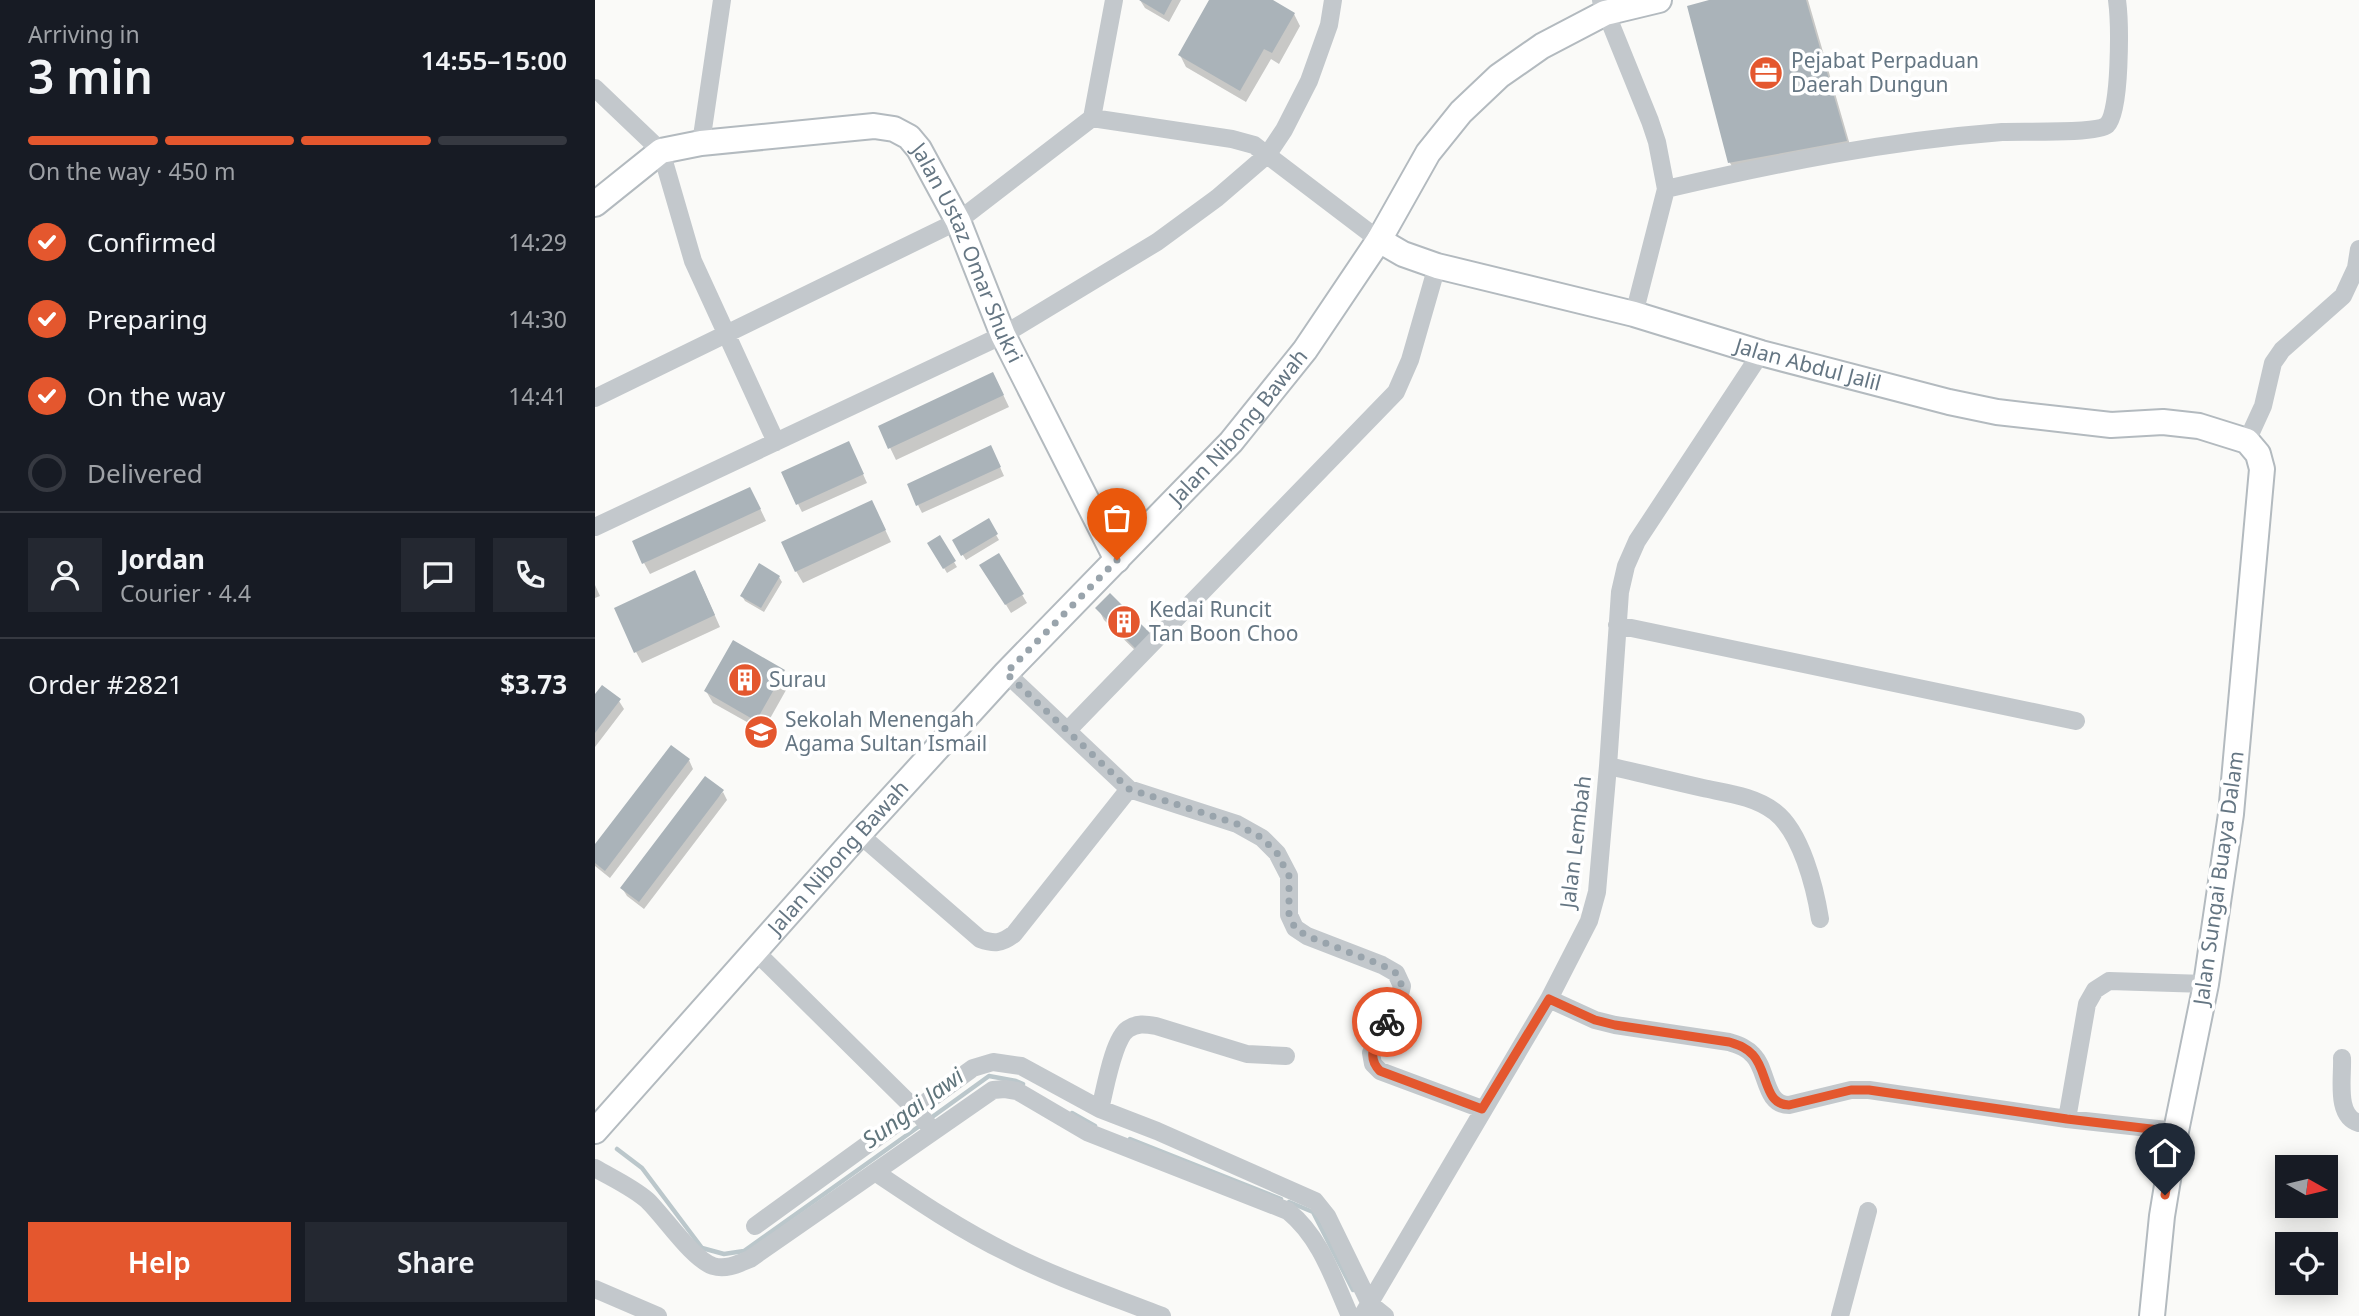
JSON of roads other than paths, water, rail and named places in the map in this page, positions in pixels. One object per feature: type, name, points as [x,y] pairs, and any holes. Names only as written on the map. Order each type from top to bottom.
[{"type":"street","points":[[701,143],[722,0]]},
{"type":"street","points":[[595,398],[958,220],[1092,118],[1114,0]]},
{"type":"street","points":[[595,527],[1003,335],[1157,242],[1217,198],[1268,154],[1310,80],[1329,25],[1333,0]]},
{"type":"street","name":"Jalan Nibong Bawah","points":[[595,1131],[1006,673],[1231,442],[1305,350],[1379,240],[1428,153],[1461,112],[1499,76],[1603,7],[1659,0]]},
{"type":"street","points":[[1666,189],[1867,147],[2025,130],[2092,131],[2105,127],[2113,117],[2117,90],[2117,0]]},
{"type":"street","points":[[1603,7],[1650,121],[1666,189],[1633,314]]},
{"type":"street","points":[[595,88],[661,152],[693,261],[776,442]]},
{"type":"street","points":[[1092,118],[1232,139],[1254,145],[1379,240]]},
{"type":"street","name":"Jalan Ustaz Omar Shukri","points":[[595,204],[661,152],[701,143],[874,126],[894,129],[909,137],[919,149],[958,220],[1003,335],[1117,560]]},
{"type":"street","name":"Jalan Abdul Jalil","points":[[1379,240],[1403,254],[1437,266],[1633,314],[1761,353],[1949,402],[1997,412],[2111,425],[2162,422],[2199,426],[2247,441]]},
{"type":"street","points":[[2247,441],[2263,406],[2273,363],[2282,350],[2343,296],[2356,268],[2359,249]]},
{"type":"street","points":[[1068,730],[1396,392],[1410,360],[1437,266]]},
{"type":"street","name":"Jalan Lembah","points":[[1366,1310],[1549,999],[1589,921],[1597,892],[1617,625],[1626,566],[1637,541],[1761,353]]},
{"type":"street","name":"Jalan Sungai Buaya Dalam","points":[[2152,1316],[2162,1216],[2206,985],[2234,789],[2262,469],[2258,454],[2247,441]]},
{"type":"street","points":[[1617,625],[2076,721]]},
{"type":"street","points":[[1006,673],[1129,789],[1237,824],[1262,838],[1277,853],[1289,876],[1289,915],[1295,928],[1307,936],[1396,973],[1402,986],[1398,1002],[1371,1053],[1373,1064],[1380,1071],[1482,1109]]},
{"type":"street","points":[[1608,766],[1759,802],[1775,812],[1787,825],[1814,883],[1821,919]]},
{"type":"street","points":[[859,834],[979,939],[992,944],[1004,942],[1014,934],[1129,789]]},
{"type":"street","points":[[755,951],[925,1121]]},
{"type":"street","points":[[2067,1119],[2087,1004],[2095,990],[2109,981],[2206,985]]},
{"type":"street","points":[[1549,999],[1595,1020],[1615,1025],[1729,1042],[1744,1047],[1755,1057],[1772,1097],[1781,1105],[1851,1090],[1869,1090],[2176,1132]]},
{"type":"street","points":[[1100,1109],[1118,1039],[1127,1029],[1140,1024],[1156,1026],[1247,1054],[1286,1056]]},
{"type":"street","points":[[2342,1058],[2344,1112],[2350,1120],[2359,1123]]},
{"type":"street","points":[[595,1168],[643,1197],[697,1256],[713,1266],[730,1267],[750,1259],[875,1172],[973,1068],[993,1062],[1021,1066],[1100,1109],[1157,1131],[1315,1201],[1327,1216],[1366,1310],[1385,1316]]},
{"type":"street","points":[[755,1226],[925,1121],[993,1090],[1005,1089],[1017,1091],[1087,1132],[1288,1211],[1303,1223],[1317,1242],[1350,1316]]},
{"type":"street","points":[[875,1172],[942,1217],[1009,1254],[1162,1316]]},
{"type":"street","points":[[1840,1316],[1868,1211]]},
{"type":"street","points":[[595,1289],[658,1316]]},
{"type":"waterway","name":"Sungai Jawi","points":[[928,1120],[989,1076],[1023,1084]]},
{"type":"waterway","name":"Sungai Jawi","points":[[1072,1113],[1095,1126]]},
{"type":"waterway","name":"Sungai Jawi","points":[[617,1149],[642,1168],[702,1248],[724,1254],[744,1251],[921,1125]]},
{"type":"waterway","name":"Sungai Jawi","points":[[1130,1139],[1281,1199]]},
{"type":"waterway","name":"Sungai Jawi","points":[[1289,1202],[1313,1212],[1353,1290]]},
{"type":"place","name":"Pejabat Perpaduan Daerah Dungun","points":[[1766,73]]},
{"type":"place","name":"Kedai Runcit Tan Boon Choo","points":[[1124,622]]},
{"type":"place","name":"Surau","points":[[745,680]]},
{"type":"place","name":"Sekolah Menengah Agama Sultan Ismail","points":[[761,732]]}]
